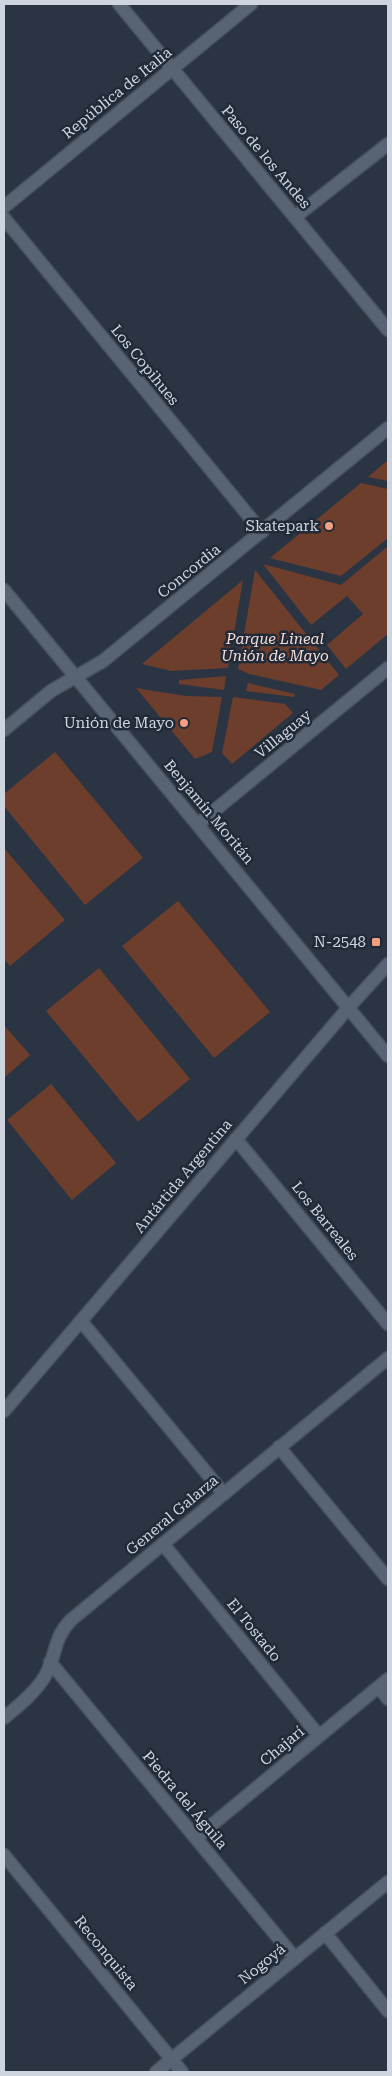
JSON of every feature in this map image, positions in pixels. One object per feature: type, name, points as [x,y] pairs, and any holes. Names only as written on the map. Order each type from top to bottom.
[{"type":"street","name":"Paso de los Andes","points":[[119,4],[388,330]]},
{"type":"street","name":"República de Italia","points":[[4,207],[251,4]]},
{"type":"street","points":[[295,217],[388,144]]},
{"type":"street","name":"Los Copihues","points":[[4,218],[262,532]]},
{"type":"street","name":"Concordia","points":[[4,730],[51,691],[103,661],[388,428]]},
{"type":"street","name":"Benjamín Moritán","points":[[4,590],[388,1056]]},
{"type":"street","name":"Villaguay","points":[[198,824],[388,668]]},
{"type":"street","name":"Antártida Argentina","points":[[4,1411],[349,1007],[388,964]]},
{"type":"street","name":"Los Barreales","points":[[236,1139],[388,1324]]},
{"type":"street","points":[[81,1321],[224,1494]]},
{"type":"street","name":"General Galarza","points":[[4,1718],[46,1676],[55,1646],[64,1627],[388,1358]]},
{"type":"street","points":[[279,1447],[388,1579]]},
{"type":"street","name":"El Tostado","points":[[162,1544],[319,1736]]},
{"type":"street","name":"Piedra del Águila","points":[[50,1662],[295,1958]]},
{"type":"street","points":[[383,1683],[388,1698]]},
{"type":"street","name":"Chajarí","points":[[196,1838],[383,1683]]},
{"type":"street","name":"Reconquista","points":[[4,1855],[182,2072]]},
{"type":"street","name":"Nogoyá","points":[[156,2072],[388,1882]]},
{"type":"street","points":[[325,1933],[388,2011]]},
{"type":"green space","points":[[388,460],[388,481],[368,477]]},
{"type":"green space","points":[[361,483],[388,489],[388,538],[341,576],[270,558]]},
{"type":"green space","name":"Parque Lineal Unión de Mayo","points":[[387,547],[388,634],[346,669],[327,645],[363,614],[347,596],[311,625],[263,564],[341,585]]},
{"type":"green space","name":"Parque Lineal Unión de Mayo","points":[[255,570],[339,675],[321,690],[249,674],[238,669]]},
{"type":"green space","points":[[243,580],[228,668],[171,671],[142,664]]},
{"type":"green space","points":[[226,676],[224,690],[179,684],[179,680]]},
{"type":"green space","points":[[248,683],[295,694],[294,697],[246,691]]},
{"type":"green space","name":"Parque Lineal Unión de Mayo","points":[[136,688],[186,696],[222,697],[212,752],[195,759]]},
{"type":"green space","name":"Parque Lineal Unión de Mayo","points":[[233,697],[285,704],[293,713],[232,764],[222,753]]},
{"type":"green space","points":[[55,752],[143,858],[85,905],[4,806],[4,794]]},
{"type":"green space","points":[[4,848],[65,920],[10,966],[4,959]]},
{"type":"green space","points":[[178,901],[270,1012],[214,1058],[122,946]]},
{"type":"green space","points":[[99,968],[190,1079],[138,1122],[46,1011]]},
{"type":"green space","points":[[4,1025],[30,1055],[4,1078]]},
{"type":"green space","points":[[51,1084],[116,1163],[72,1200],[7,1120]]},
{"type":"place","name":"Skatepark","points":[[329,526]]},
{"type":"place","name":"Unión de Mayo","points":[[184,723]]},
{"type":"place","name":"N-2548","points":[[376,942]]}]
